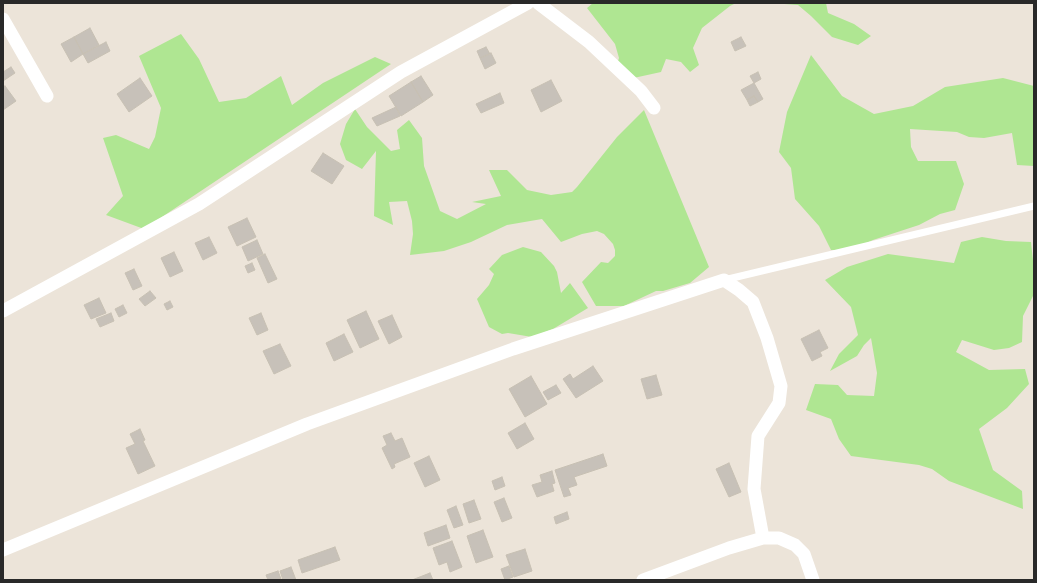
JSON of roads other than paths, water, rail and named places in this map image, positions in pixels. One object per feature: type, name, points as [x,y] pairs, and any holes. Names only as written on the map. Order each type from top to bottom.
[{"type":"street","points":[[3,311],[199,204],[401,72],[528,3]]},
{"type":"street","points":[[538,3],[589,42],[641,91],[654,108]]},
{"type":"street","points":[[3,19],[47,96]]},
{"type":"street","points":[[3,550],[307,424],[513,349],[724,280],[753,302],[767,338],[781,386],[780,404],[758,436],[754,489],[763,538]]},
{"type":"street","points":[[643,580],[729,548],[763,538],[780,538],[796,545],[804,554],[813,580]]},
{"type":"lane","points":[[724,280],[1034,206]]}]
